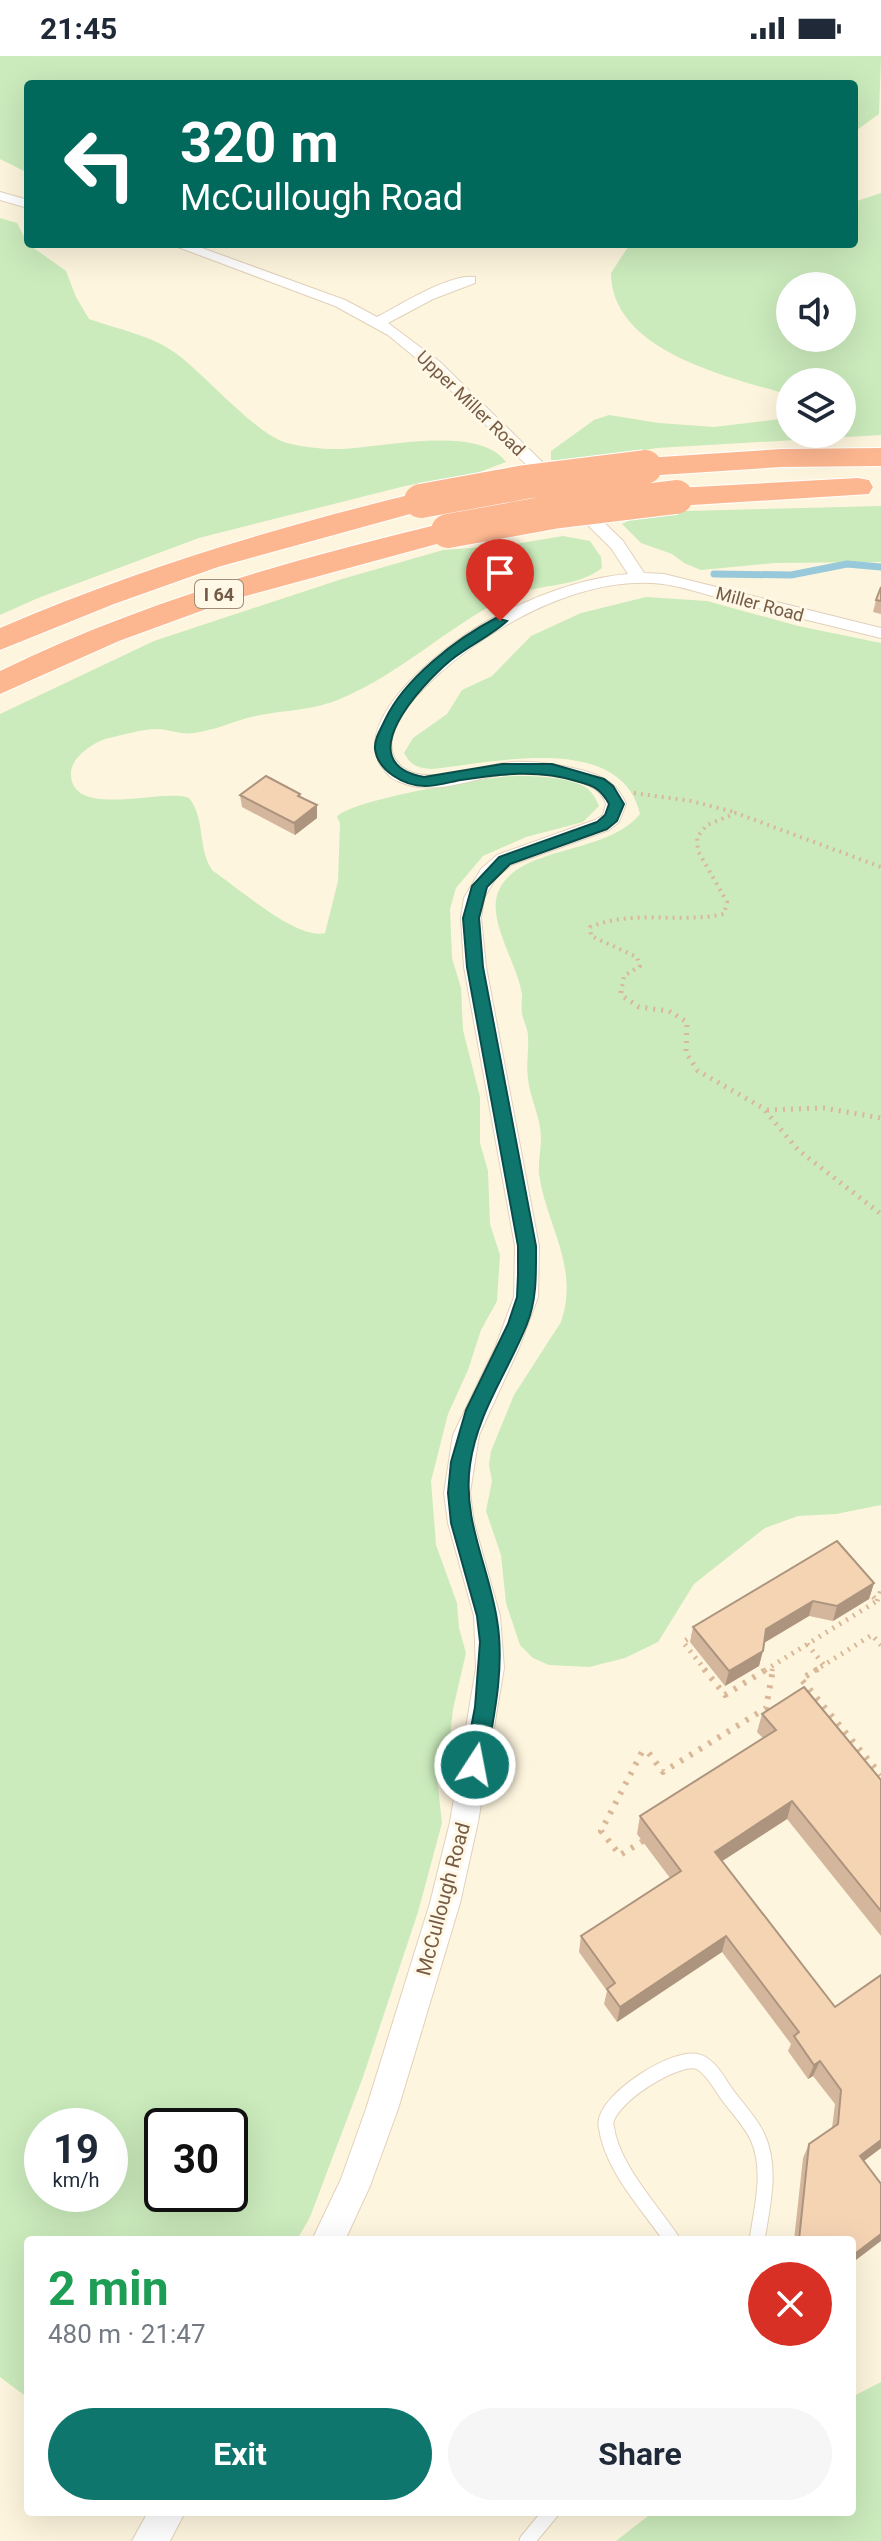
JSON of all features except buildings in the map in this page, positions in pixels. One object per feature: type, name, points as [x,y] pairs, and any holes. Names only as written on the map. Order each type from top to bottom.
[{"type":"highway","name":"I 64","points":[[0,640],[106,595],[183,567],[421,501],[525,482],[645,467],[781,458],[881,457]]},
{"type":"highway","name":"I 64","points":[[0,684],[171,610],[311,566],[448,531],[553,512],[676,497],[881,486]]},
{"type":"street","points":[[0,196],[24,203]]},
{"type":"street","name":"Upper Miller Road","points":[[188,248],[340,303],[408,343],[617,545],[639,578]]},
{"type":"street","points":[[377,323],[428,296],[470,280]]},
{"type":"street","name":"Miller Road","points":[[639,578],[677,582],[881,633]]},
{"type":"street","name":"McCullough Road","points":[[330,2236],[354,2186],[382,2109],[445,1903],[467,1808],[490,1668],[487,1616],[464,1536],[457,1493],[466,1435],[507,1348],[526,1297],[527,1246],[475,967],[471,918],[474,898],[488,874],[504,860],[602,825],[612,818],[616,804],[608,789],[599,782],[552,769],[502,769],[440,781],[409,779],[388,765],[382,749],[383,739],[398,708],[412,690],[480,631],[524,610],[581,590],[639,578]]},
{"type":"street","points":[[150,2541],[166,2516]]},
{"type":"lane","points":[[669,2236],[611,2150],[605,2121],[611,2107],[626,2093],[673,2064],[689,2060],[700,2062],[711,2072],[758,2138],[766,2176],[758,2236]]},
{"type":"lane","points":[[527,2541],[548,2516]]},
{"type":"path","points":[[625,793],[691,801],[736,813],[881,867]]},
{"type":"path","points":[[736,813],[707,825],[697,837],[698,851],[727,902],[724,914],[711,918],[638,914],[606,919],[590,927],[591,936],[637,957],[640,966],[624,976],[621,995],[628,1003],[680,1015],[687,1022],[684,1044],[686,1056],[693,1066],[704,1076],[744,1094],[766,1110],[796,1148],[815,1165],[843,1181],[881,1214]]},
{"type":"path","points":[[766,1110],[794,1107],[844,1109],[881,1118]]},
{"type":"path","points":[[877,1601],[833,1552],[683,1642],[725,1695],[877,1601],[881,1590]]},
{"type":"path","points":[[881,1645],[872,1635],[801,1679],[881,1775]]},
{"type":"path","points":[[807,1644],[824,1665]]},
{"type":"path","points":[[643,1841],[620,1855],[601,1831],[642,1752],[648,1752],[663,1772],[766,1708],[773,1666]]},
{"type":"green space","points":[[0,56],[881,56],[879,114],[858,129],[858,80],[24,80],[24,171],[0,159]]},
{"type":"green space","points":[[881,193],[881,435],[856,436],[856,368],[776,368],[776,391],[708,370],[652,342],[631,323],[616,300],[611,273],[627,248],[858,248],[858,201]]},
{"type":"green space","points":[[0,218],[17,223],[24,236],[24,248],[34,248],[66,271],[89,319],[165,346],[275,438],[299,446],[330,449],[451,441],[492,450],[506,462],[477,473],[405,486],[199,538],[0,615]]},
{"type":"green space","points":[[609,415],[714,427],[776,420],[776,441],[657,448],[569,462],[551,460],[551,451],[594,420]]},
{"type":"green space","points":[[881,506],[881,562],[776,563],[701,570],[672,554],[641,543],[622,524],[646,512]]},
{"type":"green space","points":[[563,536],[590,541],[601,557],[602,568],[568,583],[505,598],[383,677],[330,703],[251,717],[200,732],[151,729],[109,738],[85,751],[75,761],[71,773],[75,787],[86,796],[101,799],[189,798],[198,815],[205,854],[213,871],[284,921],[313,933],[325,933],[338,881],[340,823],[337,817],[347,810],[422,790],[517,776],[557,778],[579,784],[592,793],[599,806],[583,822],[526,837],[483,856],[456,888],[450,909],[452,958],[461,988],[463,1030],[480,1097],[480,1143],[488,1171],[490,1224],[500,1255],[497,1301],[481,1330],[468,1370],[448,1414],[431,1481],[436,1545],[457,1603],[459,1628],[466,1653],[450,1737],[437,1778],[442,1823],[418,1912],[363,2077],[310,2217],[299,2236],[24,2236],[24,2395],[0,2377],[0,714],[154,641],[342,579],[443,550],[509,545]]},
{"type":"green space","points":[[646,597],[707,601],[798,626],[881,643],[881,1505],[836,1514],[798,1516],[765,1528],[694,1584],[658,1642],[625,1658],[589,1667],[549,1665],[533,1658],[520,1645],[506,1603],[501,1555],[486,1511],[492,1481],[489,1465],[491,1451],[514,1395],[561,1322],[567,1283],[560,1246],[539,1174],[541,1131],[528,1079],[528,1036],[522,1013],[520,983],[499,928],[496,902],[499,890],[510,875],[525,865],[607,837],[640,814],[628,788],[608,771],[581,762],[551,758],[519,759],[432,769],[415,766],[404,753],[413,738],[447,714],[462,690],[492,676],[531,636],[581,613]]},
{"type":"green space","points":[[881,2382],[881,2541],[616,2541],[648,2516],[856,2516],[856,2395]]},
{"type":"waterway","points":[[714,574],[791,575],[847,564],[881,567]]},
{"type":"route","points":[[475,1765],[490,1668],[490,1642],[487,1616],[461,1523],[457,1493],[460,1462],[476,1410],[518,1324],[526,1297],[527,1246],[475,967],[471,918],[479,886],[504,860],[587,832],[612,818],[616,811],[614,797],[599,782],[552,769],[502,769],[440,781],[424,781],[409,779],[388,765],[382,749],[383,739],[398,708],[427,674],[458,647],[500,621]]}]
